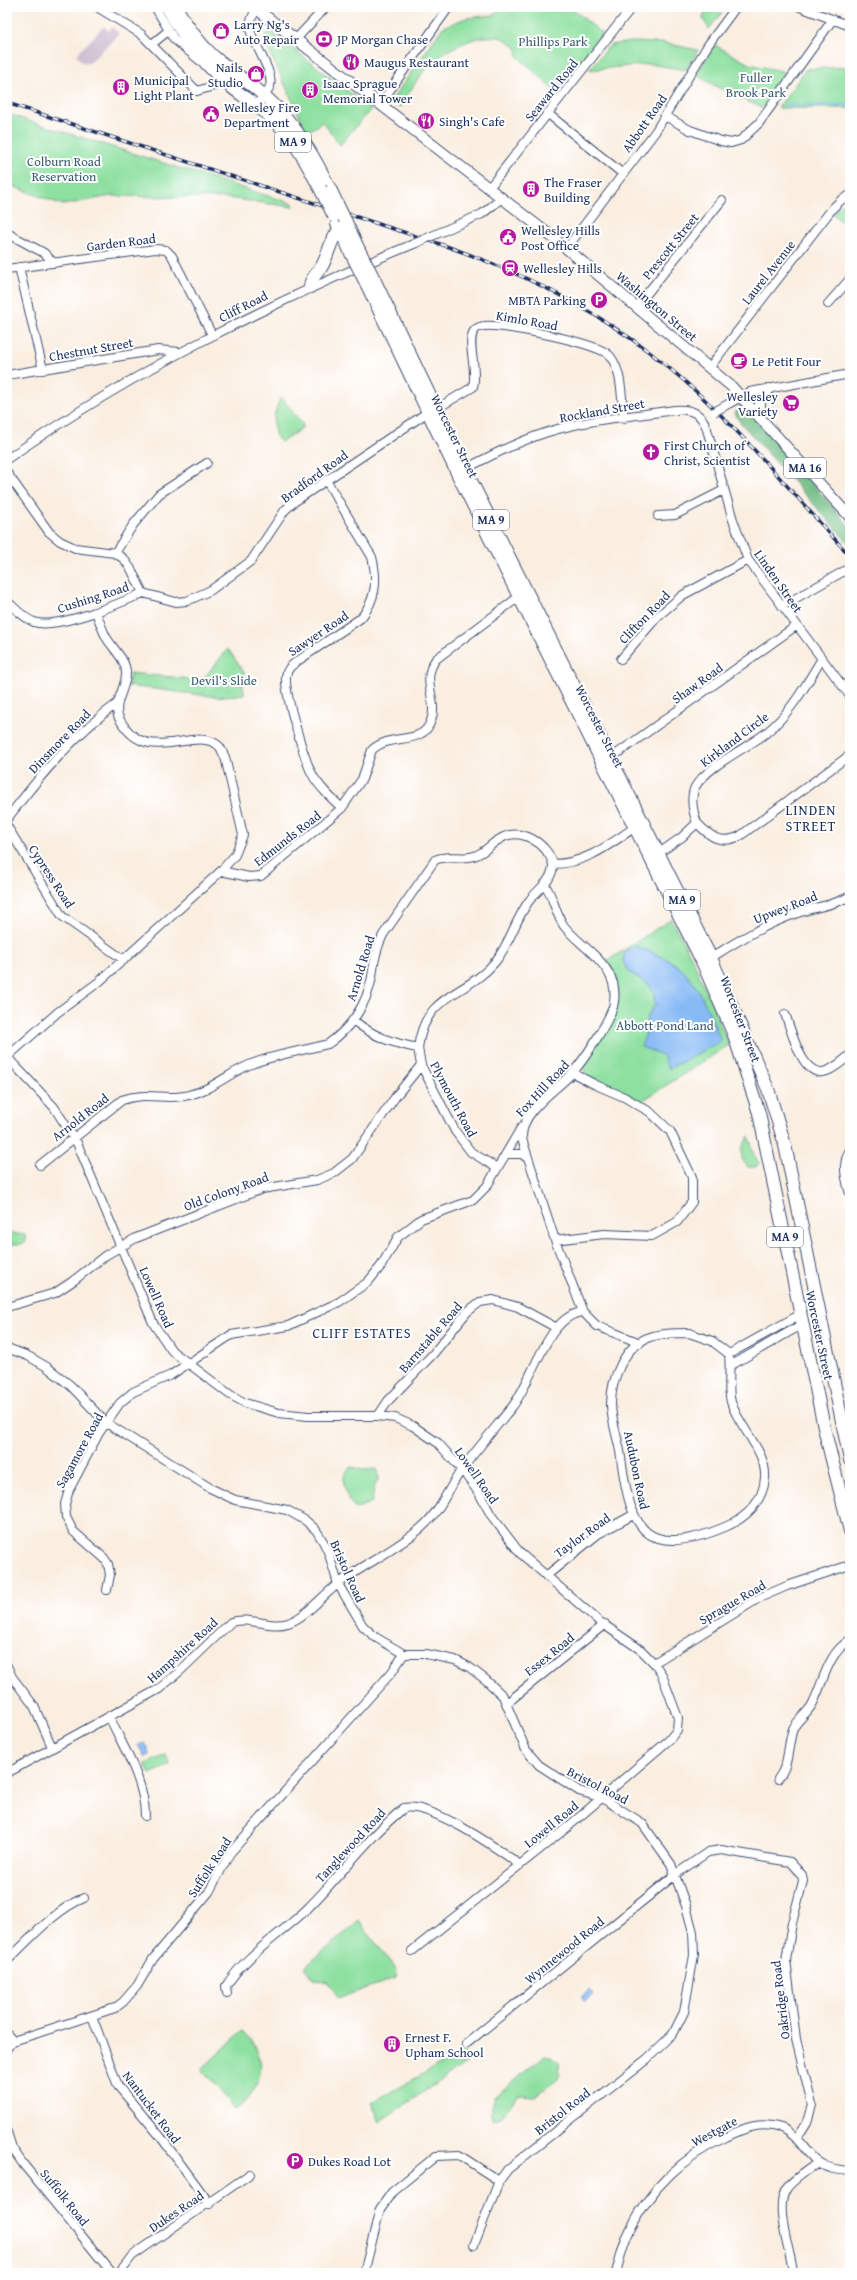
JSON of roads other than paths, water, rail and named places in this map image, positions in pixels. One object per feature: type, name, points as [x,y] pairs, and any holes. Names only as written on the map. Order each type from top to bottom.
[{"type":"highway","name":"Worcester Street","points":[[167,7],[185,37],[213,70],[272,119],[292,140],[325,190]]},
{"type":"highway","name":"Worcester Street","points":[[176,7],[200,42],[233,72],[264,95],[299,134],[339,222],[370,281],[520,596],[714,985],[742,1057],[763,1130],[834,1470],[850,1531]]},
{"type":"highway","points":[[310,287],[312,280],[325,260],[339,222]]},
{"type":"highway","name":"Worcester Street","points":[[432,410],[465,469],[711,958],[776,1112],[847,1427],[850,1460]]},
{"type":"highway","points":[[790,1263],[794,1258],[799,1258],[809,1263]]},
{"type":"main road","name":"Washington Street","points":[[255,8],[490,188],[637,306],[742,397],[850,517]]},
{"type":"main road","points":[[760,417],[760,400],[769,389]]},
{"type":"street","points":[[97,7],[128,25],[152,44],[197,91],[225,81],[233,72]]},
{"type":"street","points":[[155,7],[168,31],[185,49],[213,70]]},
{"type":"street","points":[[296,39],[326,7]]},
{"type":"street","points":[[380,104],[448,7]]},
{"type":"street","name":"Seaward Road","points":[[490,188],[547,113],[632,7]]},
{"type":"street","name":"Abbott Road","points":[[566,249],[665,116],[708,45],[736,7]]},
{"type":"street","points":[[800,7],[850,26]]},
{"type":"street","points":[[255,8],[249,28],[270,79],[270,87],[255,105]]},
{"type":"street","points":[[665,116],[690,130],[721,141],[731,143],[741,140],[759,123],[833,20]]},
{"type":"street","points":[[152,44],[168,31]]},
{"type":"street","points":[[547,113],[623,174]]},
{"type":"street","name":"Laurel Avenue","points":[[709,368],[832,209],[840,201],[850,195]]},
{"type":"street","name":"Cliff Road","points":[[7,459],[93,402],[179,352],[310,287],[482,214],[502,198]]},
{"type":"street","name":"Prescott Street","points":[[637,306],[722,200]]},
{"type":"street","points":[[7,233],[44,253],[54,263]]},
{"type":"street","name":"Garden Road","points":[[7,269],[155,249],[166,250],[172,256],[212,335]]},
{"type":"street","points":[[19,268],[43,370]]},
{"type":"street","points":[[828,304],[850,279]]},
{"type":"street","name":"Kimlo Road","points":[[432,410],[473,387],[476,372],[470,346],[472,337],[478,328],[483,326],[493,326],[525,330],[589,345],[605,351],[616,366],[620,378],[624,418]]},
{"type":"street","name":"Chestnut Street","points":[[7,375],[158,350],[179,352]]},
{"type":"street","points":[[703,420],[714,412],[750,392],[850,374]]},
{"type":"street","name":"Rockland Street","points":[[465,469],[516,443],[549,431],[682,409],[692,411],[703,420]]},
{"type":"street","name":"Bradford Road","points":[[143,593],[176,602],[187,602],[211,590],[250,561],[285,510],[326,480],[432,410]]},
{"type":"street","name":"Linden Street","points":[[703,420],[735,527],[748,560],[821,660],[850,696]]},
{"type":"street","points":[[7,473],[48,532],[60,541],[75,548],[115,553],[133,525],[159,494],[207,463]]},
{"type":"street","name":"Sawyer Road","points":[[326,480],[372,557],[375,571],[376,589],[369,609],[361,618],[296,662],[289,668],[286,681],[303,750],[312,774],[326,794],[342,808]]},
{"type":"street","points":[[658,516],[675,515],[724,490]]},
{"type":"street","name":"Cushing Road","points":[[7,601],[33,622],[41,624],[54,623],[96,612],[143,593],[131,569],[124,560],[115,553]]},
{"type":"street","name":"Clifton Road","points":[[620,659],[658,616],[683,595],[748,560]]},
{"type":"street","points":[[782,606],[846,570]]},
{"type":"street","name":"Edmunds Road","points":[[221,871],[249,877],[261,876],[342,808],[362,779],[372,750],[388,740],[414,737],[428,727],[434,708],[428,681],[429,671],[436,659],[520,596]]},
{"type":"street","points":[[7,1057],[58,1012],[100,981],[221,871],[235,855],[243,835],[225,757],[219,746],[206,741],[157,744],[139,741],[119,719],[117,712],[118,703],[127,673],[124,662],[106,637],[96,612]]},
{"type":"street","name":"Shaw Road","points":[[610,758],[796,626]]},
{"type":"street","name":"Kirkland Circle","points":[[697,823],[692,801],[695,788],[704,776],[766,733],[794,702],[821,660]]},
{"type":"street","name":"Dinsmore Road","points":[[7,819],[26,794],[81,734],[99,716],[118,703]]},
{"type":"street","points":[[659,853],[682,837],[697,823],[716,839],[727,841],[732,840],[850,756]]},
{"type":"street","name":"Cypress Road","points":[[7,826],[62,916],[124,960]]},
{"type":"street","points":[[353,1020],[370,1033],[392,1043],[418,1048],[422,1027],[438,1003],[472,981],[493,964],[505,949],[528,902],[545,885],[553,874],[553,864],[570,864],[583,860],[635,827]]},
{"type":"street","name":"Arnold Road","points":[[40,1165],[122,1100],[132,1096],[149,1094],[174,1097],[194,1094],[249,1065],[328,1044],[338,1037],[353,1020],[369,988],[377,947],[383,935],[435,860],[441,857],[473,857],[486,851],[500,839],[510,834],[532,838],[552,858],[553,864]]},
{"type":"street","name":"Fox Hill Road","points":[[545,885],[552,895],[563,924],[607,970],[615,994],[613,1008],[585,1057],[573,1073],[546,1097],[521,1128],[527,1159],[555,1240],[583,1312],[597,1326],[640,1343]]},
{"type":"street","name":"Upwey Road","points":[[711,958],[769,923],[804,910],[839,901],[850,896]]},
{"type":"street","points":[[784,1014],[798,1050],[808,1068],[813,1072],[825,1072],[850,1055]]},
{"type":"street","name":"Plymouth Road","points":[[418,1048],[421,1065],[463,1143],[471,1152],[497,1168]]},
{"type":"street","name":"Lowell Road","points":[[7,1057],[54,1107],[74,1138],[153,1322],[172,1350],[240,1400],[279,1413],[329,1418],[378,1416],[395,1418],[426,1434],[450,1454],[509,1540],[530,1563],[654,1662],[662,1675],[678,1718],[677,1730],[669,1740],[602,1798],[412,1951]]},
{"type":"street","name":"Old Colony Road","points":[[7,1307],[55,1292],[121,1246],[262,1189],[317,1180],[334,1174],[352,1159],[396,1096],[421,1065]]},
{"type":"street","points":[[555,1240],[604,1234],[652,1236],[677,1222],[692,1202],[692,1177],[670,1131],[650,1112],[624,1097],[596,1086],[573,1073]]},
{"type":"street","name":"Sagamore Road","points":[[107,1590],[110,1575],[108,1564],[100,1554],[73,1531],[67,1520],[65,1507],[69,1490],[105,1422],[129,1395],[171,1374],[231,1335],[288,1326],[339,1302],[368,1282],[398,1237],[421,1219],[473,1200],[488,1186],[521,1128]]},
{"type":"street","points":[[850,1150],[845,1160],[844,1172],[850,1194]]},
{"type":"street","points":[[506,1154],[513,1152],[522,1154],[527,1159]]},
{"type":"street","name":"Barnstable Road","points":[[378,1416],[388,1401],[433,1354],[467,1312],[480,1302],[493,1300],[518,1307],[555,1327]]},
{"type":"street","name":"Hampshire Road","points":[[7,1773],[52,1747],[137,1702],[170,1680],[231,1622],[241,1619],[276,1625],[288,1623],[297,1619],[338,1584],[421,1529],[437,1510],[462,1470],[525,1389],[555,1327],[569,1315],[583,1312]]},
{"type":"street","points":[[729,1354],[802,1319]]},
{"type":"street","points":[[730,1366],[802,1319]]},
{"type":"street","name":"Audubon Road","points":[[688,1333],[712,1340],[729,1354],[729,1386],[731,1403],[737,1418],[764,1464],[765,1481],[760,1499],[747,1514],[726,1527],[676,1540],[657,1538],[647,1532],[633,1515],[611,1406],[613,1380],[620,1365],[640,1343],[655,1336],[688,1333]]},
{"type":"street","name":"Bristol Road","points":[[7,1348],[31,1358],[55,1373],[105,1422],[226,1496],[242,1502],[284,1509],[306,1522],[316,1530],[329,1554],[338,1584],[363,1626],[375,1637],[404,1654],[426,1654],[455,1660],[469,1667],[486,1680],[507,1703],[526,1750],[539,1765],[579,1791],[602,1798],[642,1823],[671,1864],[676,1874],[693,1932],[694,1955],[684,2012],[674,2034],[647,2059],[508,2169],[499,2181],[474,2245]]},
{"type":"street","name":"Taylor Road","points":[[546,1576],[598,1534],[633,1515]]},
{"type":"street","name":"Sprague Road","points":[[654,1662],[759,1598],[787,1586],[850,1565]]},
{"type":"street","name":"Essex Road","points":[[507,1703],[605,1624]]},
{"type":"street","points":[[778,1779],[784,1772],[794,1727],[802,1719],[813,1703],[824,1675],[834,1656],[850,1640]]},
{"type":"street","name":"Suffolk Road","points":[[13,2041],[115,2008],[123,2002],[137,1986],[153,1959],[209,1892],[230,1853],[392,1672],[404,1654]]},
{"type":"street","points":[[7,1666],[12,1677],[34,1706],[52,1747]]},
{"type":"street","points":[[109,1716],[136,1777],[145,1805],[145,1816]]},
{"type":"street","name":"Tanglewood Road","points":[[227,1993],[226,1986],[237,1970],[309,1907],[357,1854],[404,1808],[412,1806],[437,1815],[467,1831],[520,1865]]},
{"type":"street","name":"Oakridge Road","points":[[676,1874],[708,1852],[721,1850],[790,1862],[802,1874],[803,1881],[792,1923],[786,1961],[796,2039],[812,2105],[807,2122],[797,2138]]},
{"type":"street","name":"Wynnewood Road","points":[[466,2044],[676,1874]]},
{"type":"street","points":[[7,1961],[46,1924],[78,1900],[84,1898]]},
{"type":"street","name":"Nantucket Road","points":[[92,2016],[118,2086],[160,2136],[210,2204]]},
{"type":"street","points":[[7,2034],[13,2041],[7,2048]]},
{"type":"street","name":"Westgate","points":[[616,2273],[622,2248],[630,2229],[651,2196],[669,2175],[706,2146],[756,2125],[782,2128],[797,2138],[818,2162],[832,2169],[850,2171]]},
{"type":"street","name":"Suffolk Road","points":[[7,2132],[10,2148],[72,2226],[112,2273]]},
{"type":"street","points":[[364,2273],[380,2209],[392,2192],[436,2156],[447,2154],[459,2155],[499,2181]]},
{"type":"street","points":[[793,2273],[782,2212],[782,2199],[791,2182],[818,2162]]},
{"type":"street","name":"Dukes Road","points":[[119,2273],[132,2256],[210,2204],[250,2174]]},
{"type":"water","points":[[636,946],[670,961],[688,976],[702,996],[721,1041],[668,1069],[663,1055],[641,1047],[646,1033],[647,1017],[655,1005],[654,995],[650,985],[629,972],[623,961],[625,951]]},
{"type":"water","points":[[143,1742],[146,1744],[149,1755],[145,1757],[138,1745]]},
{"type":"water","points":[[590,1990],[594,1995],[585,2002],[581,1997]]},
{"type":"waterway","points":[[785,105],[850,105]]},
{"type":"railway","points":[[7,103],[446,246],[505,269],[562,296],[590,312],[643,347],[693,388],[762,458],[850,556]]},
{"type":"place","name":"Larry Ng's Auto Repair","points":[[221,31]]},
{"type":"place","name":"JP Morgan Chase","points":[[324,39]]},
{"type":"place","name":"Maugus Restaurant","points":[[351,62]]},
{"type":"place","name":"Nails Studio","points":[[256,74]]},
{"type":"place","name":"Municipal Light Plant","points":[[121,87]]},
{"type":"place","name":"Isaac Sprague Memorial Tower","points":[[310,90]]},
{"type":"place","name":"Wellesley Fire Department","points":[[211,114]]},
{"type":"place","name":"Singh's Cafe","points":[[426,121]]},
{"type":"place","name":"The Fraser Building","points":[[531,189]]},
{"type":"place","name":"Wellesley Hills Post Office","points":[[508,237]]},
{"type":"place","name":"Wellesley Hills","points":[[510,268]]},
{"type":"place","name":"MBTA Parking","points":[[599,300]]},
{"type":"place","name":"Le Petit Four","points":[[739,361]]},
{"type":"place","name":"Wellesley Variety","points":[[791,403]]},
{"type":"place","name":"First Church of Christ, Scientist","points":[[651,452]]},
{"type":"place","name":"Ernest F. Upham School","points":[[392,2044]]},
{"type":"place","name":"Dukes Road Lot","points":[[295,2161]]},
{"type":"district","name":"LINDEN STREET","points":[[811,818]]},
{"type":"district","name":"CLIFF ESTATES","points":[[362,1333]]},
{"type":"park label","name":"Phillips Park","points":[[553,41]]},
{"type":"park label","name":"Fuller Brook Park","points":[[756,84]]},
{"type":"park label","name":"Colburn Road Reservation","points":[[64,168]]},
{"type":"park label","name":"Devil's Slide","points":[[224,680]]},
{"type":"park label","name":"Abbott Pond Land","points":[[665,1025]]}]
